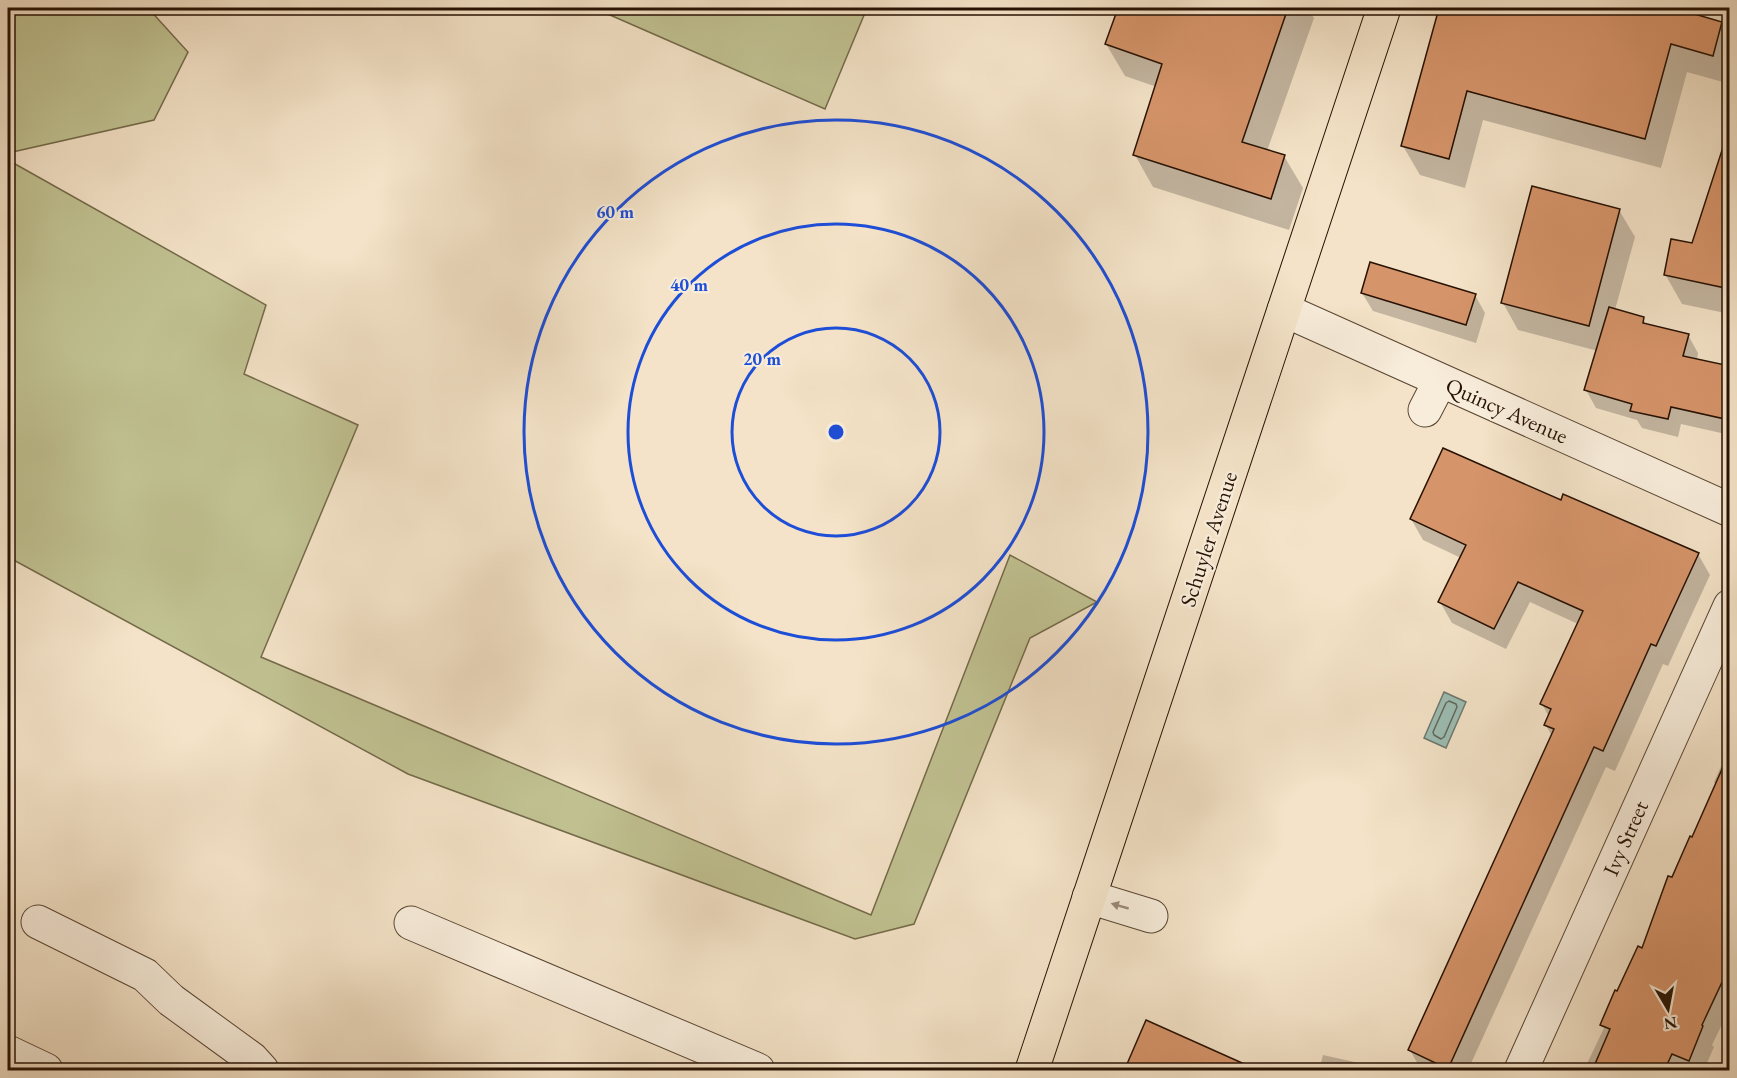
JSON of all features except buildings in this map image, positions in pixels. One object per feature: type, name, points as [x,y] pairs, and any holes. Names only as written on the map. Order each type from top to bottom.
[{"type":"main road","name":"Schuyler Avenue","points":[[1032,1071],[1384,8]]},
{"type":"street","name":"Quincy Avenue","points":[[1284,310],[1730,510]]},
{"type":"street","points":[[1425,410],[1440,381]]},
{"type":"street","name":"Ivy Street","points":[[1521,1071],[1730,606]]},
{"type":"street","points":[[1089,897],[1151,916]]},
{"type":"street","points":[[38,922],[145,975],[171,1000],[252,1059],[262,1071]]},
{"type":"street","points":[[411,922],[758,1071]]},
{"type":"street","points":[[8,1052],[46,1071]]},
{"type":"green space","points":[[8,8],[148,8],[188,52],[154,120],[8,153]]},
{"type":"green space","points":[[594,8],[867,8],[825,109]]},
{"type":"green space","points":[[8,160],[266,305],[244,374],[358,425],[261,657],[871,915],[1010,555],[1097,602],[1030,638],[914,924],[855,939],[408,774],[8,557]]},
{"type":"water","points":[[1444,692],[1466,702],[1446,748],[1424,738]]}]
